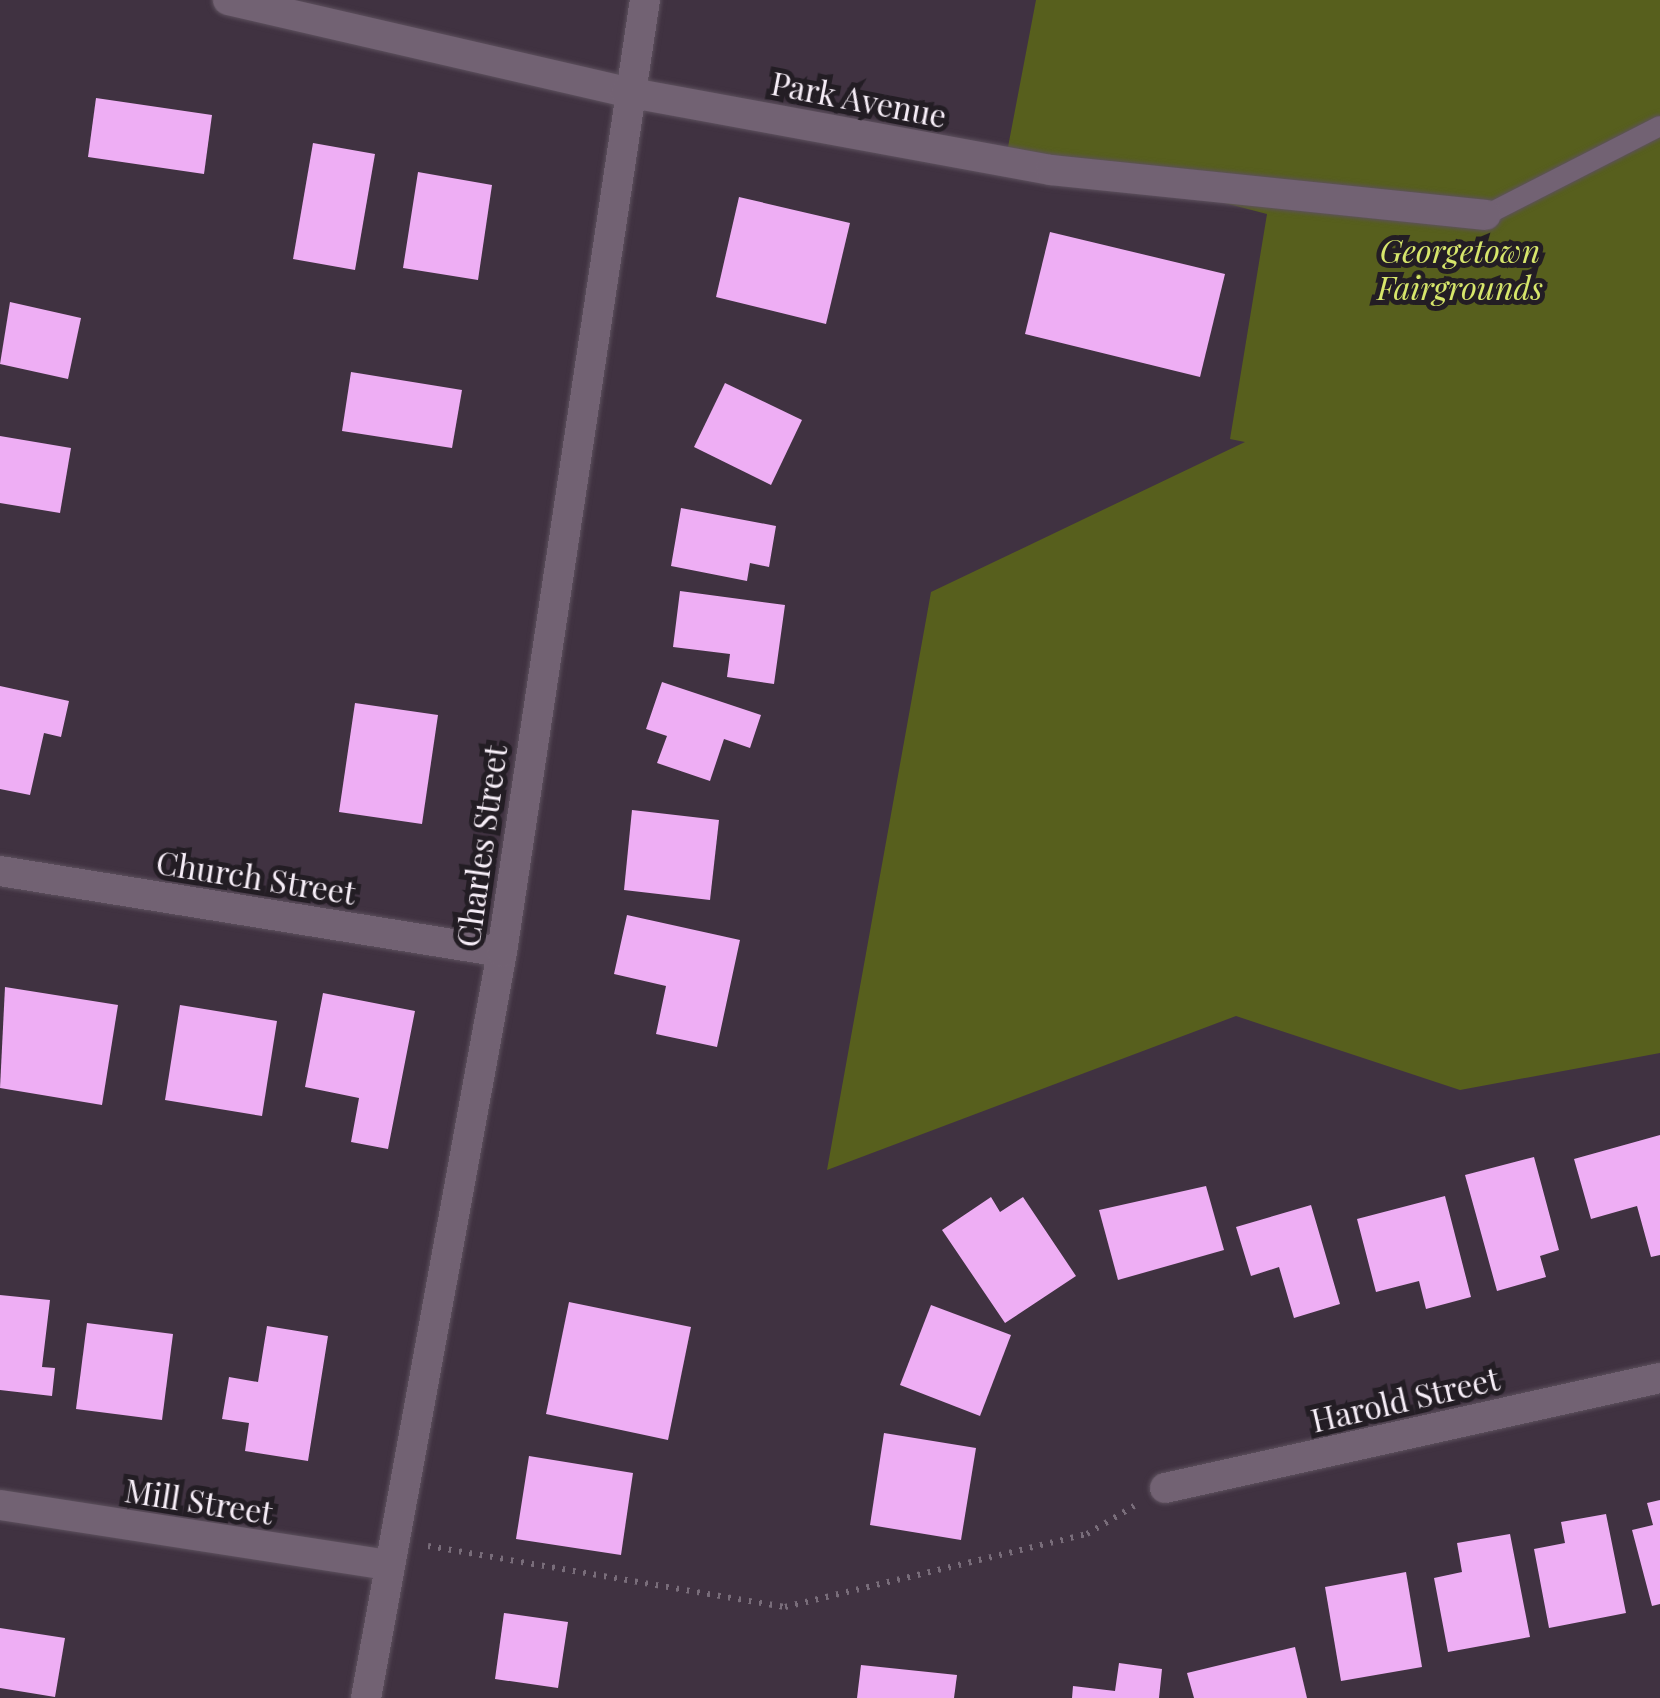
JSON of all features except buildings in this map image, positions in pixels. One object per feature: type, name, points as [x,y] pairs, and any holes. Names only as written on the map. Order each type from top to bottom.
[{"type":"street","name":"Park Avenue","points":[[228,0],[626,92],[1051,170],[1486,215]]},
{"type":"street","name":"Charles Street","points":[[366,1698],[502,952],[626,92],[645,0]]},
{"type":"street","name":"Church Street","points":[[0,871],[502,952]]},
{"type":"street","name":"Harold Street","points":[[1164,1488],[1660,1378]]},
{"type":"street","name":"Mill Street","points":[[0,1505],[390,1553]]},
{"type":"lane","points":[[1486,215],[1660,126]]},
{"type":"path","points":[[390,1553],[784,1607],[1087,1534],[1164,1488]]},
{"type":"green space","name":"Georgetown Fairgrounds","points":[[1036,0],[1660,0],[1660,1053],[1460,1090],[1236,1016],[827,1170],[931,592],[1245,442],[1230,439],[1267,214],[1008,147]]}]
